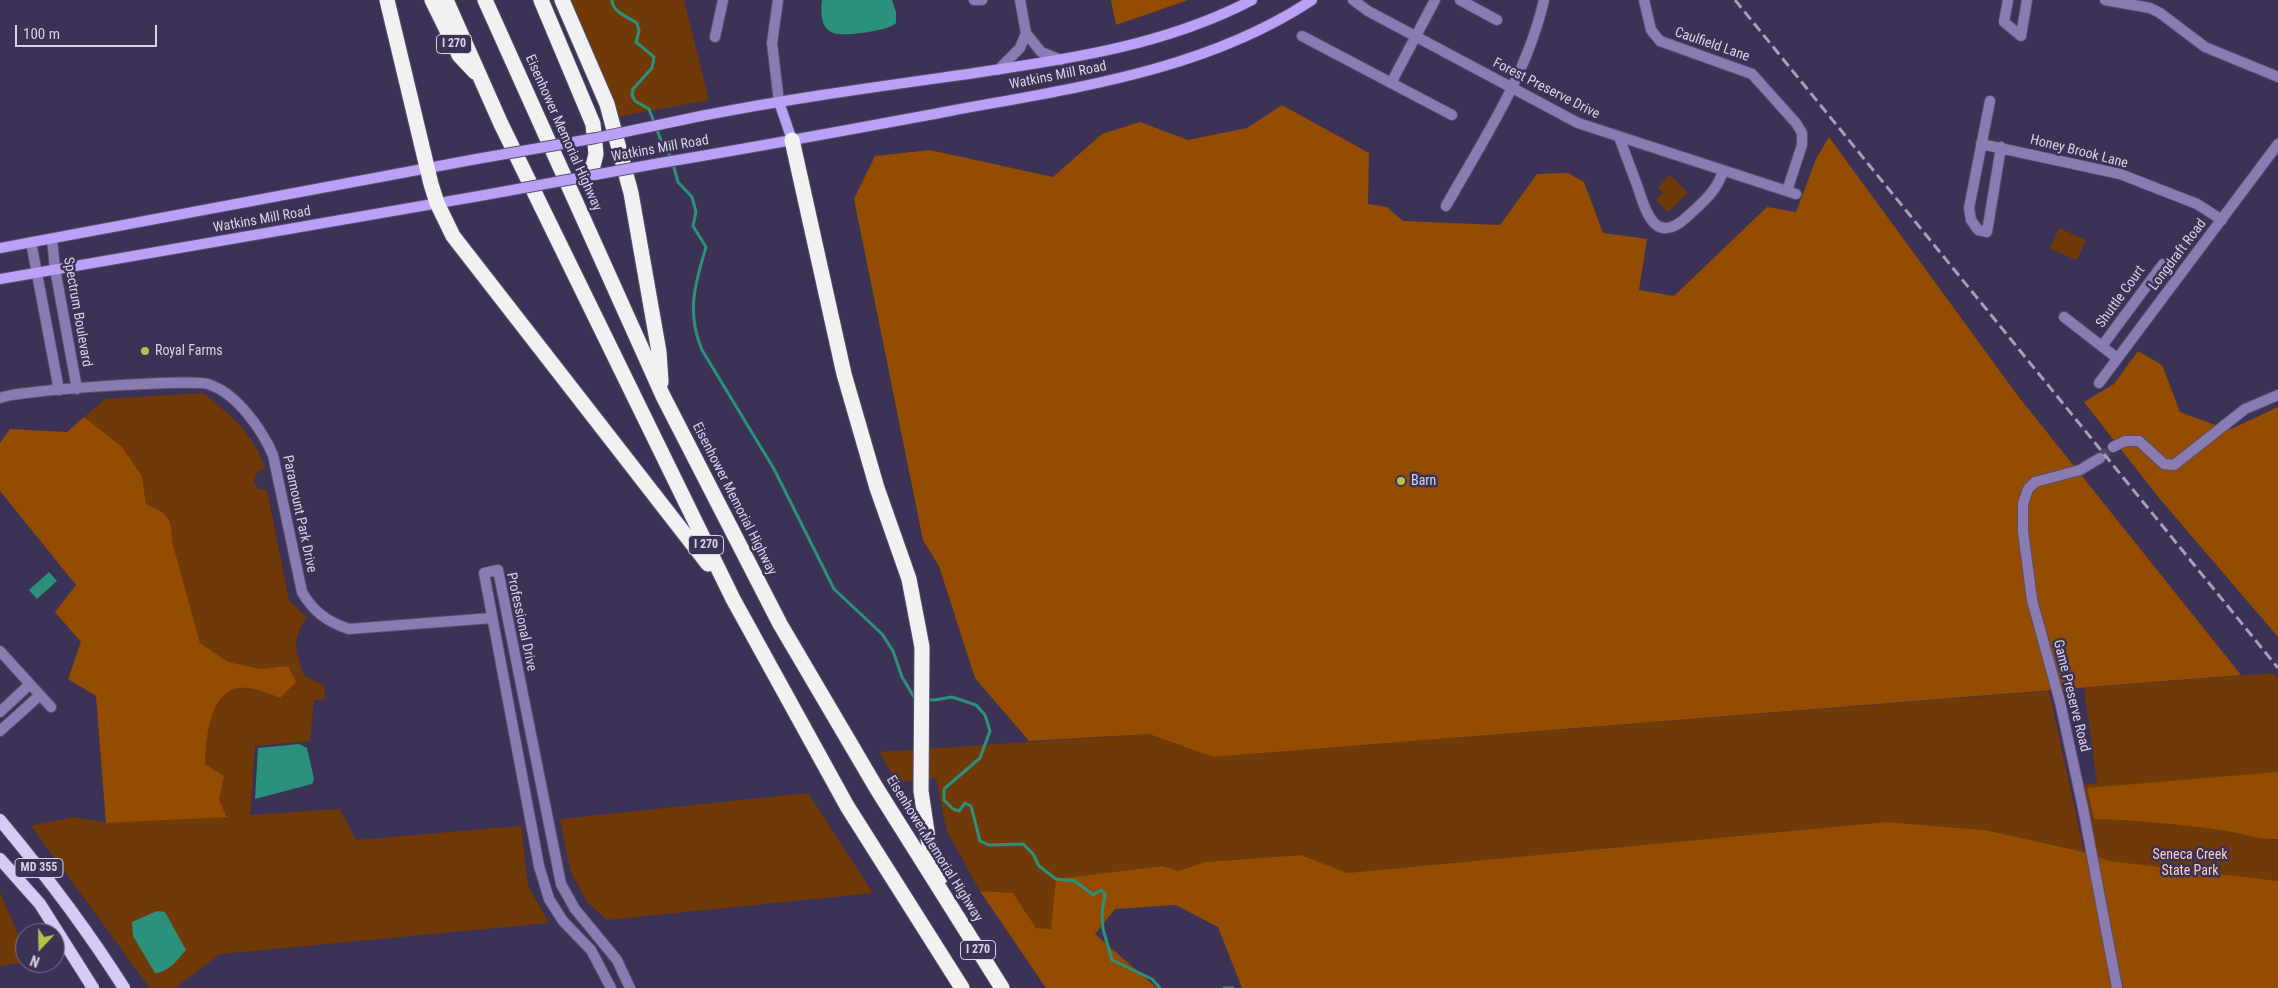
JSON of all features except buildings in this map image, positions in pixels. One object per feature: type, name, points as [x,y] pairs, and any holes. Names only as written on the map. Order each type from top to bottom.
[{"type":"highway","points":[[387,0],[427,168],[437,203],[453,236],[693,544],[732,599]]},
{"type":"highway","name":"I 270","points":[[432,0],[459,55],[484,83]]},
{"type":"highway","name":"I 270","points":[[446,0],[506,132],[732,599],[847,806],[962,988]]},
{"type":"highway","name":"Eisenhower Memorial Highway","points":[[485,0],[663,396],[780,624],[876,789],[955,910],[1002,988]]},
{"type":"highway","points":[[541,0],[594,131],[596,154],[593,166],[586,175]]},
{"type":"highway","points":[[562,0],[607,104],[631,193],[659,352],[663,396]]},
{"type":"highway","points":[[792,140],[844,374],[877,488],[910,579],[922,647],[921,792],[929,845],[955,910]]},
{"type":"main road","name":"Watkins Mill Road","points":[[0,248],[471,160],[594,131],[1061,60],[1144,42],[1212,18],[1252,0]]},
{"type":"main road","name":"Watkins Mill Road","points":[[0,279],[792,140],[1139,74],[1228,43],[1275,22],[1312,0]]},
{"type":"main road","points":[[779,102],[792,140]]},
{"type":"main road","name":"MD 355","points":[[0,820],[45,874],[98,946],[124,988]]},
{"type":"main road","name":"MD 355","points":[[0,858],[40,904],[93,988]]},
{"type":"street","points":[[715,37],[723,0]]},
{"type":"street","points":[[778,0],[772,44],[774,78],[779,102]]},
{"type":"street","points":[[974,0],[982,0]]},
{"type":"street","points":[[1020,0],[1026,33],[1041,52],[1061,60]]},
{"type":"street","name":"Forest Preserve Drive","points":[[1353,0],[1363,8],[1578,123],[1791,193]]},
{"type":"street","points":[[1391,83],[1435,0]]},
{"type":"street","points":[[1460,0],[1497,20]]},
{"type":"street","points":[[1446,206],[1512,88],[1530,46],[1544,0]]},
{"type":"street","name":"Caulfield Lane","points":[[1644,0],[1651,30],[1660,41],[1752,74],[1796,123],[1802,133],[1802,145],[1791,193]]},
{"type":"street","points":[[2008,0],[2004,22],[2020,36],[2027,0]]},
{"type":"street","points":[[2105,0],[2150,8],[2160,13],[2206,47],[2278,77]]},
{"type":"street","points":[[707,22],[718,24]]},
{"type":"street","points":[[998,70],[1020,48],[1026,33]]},
{"type":"street","points":[[1302,36],[1452,115]]},
{"type":"street","points":[[1990,101],[1969,208],[1971,220],[1978,230],[1987,232],[2001,148]]},
{"type":"street","points":[[1620,137],[1647,214],[1659,226],[1668,228],[1682,222],[1714,191],[1723,171]]},
{"type":"street","name":"Honey Brook Lane","points":[[1981,144],[2120,174],[2197,204],[2222,220]]},
{"type":"street","name":"Longdraft Road","points":[[2099,383],[2278,144]]},
{"type":"street","name":"Spectrum Boulevard","points":[[52,239],[55,270],[77,389]]},
{"type":"street","points":[[32,242],[59,390]]},
{"type":"street","name":"Shuttle Court","points":[[2102,346],[2163,264]]},
{"type":"street","points":[[2064,317],[2117,358]]},
{"type":"street","name":"Paramount Park Drive","points":[[0,398],[18,393],[204,383],[221,391],[245,412],[264,435],[274,455],[302,592],[310,605],[334,624],[349,629],[492,618]]},
{"type":"street","points":[[2113,447],[2125,441],[2138,441],[2164,464],[2174,465],[2245,409],[2278,395]]},
{"type":"street","name":"Game Preserve Road","points":[[2100,458],[2080,470],[2035,482],[2028,488],[2023,504],[2024,531],[2032,600],[2064,721],[2117,988]]},
{"type":"street","name":"Professional Drive","points":[[611,988],[594,955],[563,921],[549,899],[539,866],[484,573],[498,570],[561,884],[575,909],[617,960],[630,988]]},
{"type":"street","points":[[0,651],[51,707]]},
{"type":"street","points":[[0,712],[30,684]]},
{"type":"street","points":[[0,731],[40,695]]},
{"type":"green space","points":[[568,0],[684,0],[709,100],[617,117]]},
{"type":"green space","points":[[1670,175],[1688,193],[1668,212],[1656,200],[1663,193],[1658,187]]},
{"type":"green space","points":[[2059,228],[2086,240],[2077,260],[2050,249]]},
{"type":"green space","points":[[203,393],[224,410],[247,434],[265,467],[256,474],[254,481],[258,489],[267,490],[289,600],[307,618],[297,639],[298,659],[304,675],[324,686],[325,699],[314,700],[310,741],[255,746],[250,815],[340,809],[356,840],[521,826],[528,886],[549,923],[220,954],[175,988],[150,988],[31,826],[73,817],[106,823],[227,816],[219,800],[224,776],[205,764],[209,724],[213,712],[219,700],[227,692],[239,688],[254,689],[280,698],[288,666],[261,669],[228,662],[200,643],[172,541],[170,521],[164,513],[146,504],[142,476],[122,447],[84,417],[105,399]]},
{"type":"green space","name":"Seneca Creek State Park","points":[[2273,673],[2278,679],[2278,988],[2103,900],[2080,785],[2097,783],[2084,688]]},
{"type":"green space","points":[[2049,691],[2084,852],[1985,830],[1886,822],[1346,873],[1301,855],[1205,862],[1178,871],[1163,866],[1057,879],[1052,930],[1036,928],[1013,893],[980,891],[947,831],[936,778],[896,782],[880,752],[1149,734],[1213,757]]},
{"type":"green space","points":[[808,793],[873,893],[607,920],[587,902],[570,870],[560,819]]},
{"type":"green space","points":[[0,892],[15,927],[15,964],[0,966]]},
{"type":"shaded area","points":[[822,0],[892,0],[896,12],[896,23],[875,31],[836,34],[827,29],[823,22]]},
{"type":"shaded area","points":[[1111,0],[1188,0],[1116,25]]},
{"type":"shaded area","points":[[1282,105],[1369,153],[1368,204],[1387,207],[1403,221],[1500,225],[1537,174],[1568,173],[1584,182],[1603,233],[1647,239],[1639,290],[1674,296],[1767,207],[1796,212],[1816,159],[1829,137],[2018,396],[2241,675],[1213,757],[1149,734],[1029,741],[975,678],[939,566],[923,540],[854,199],[875,156],[930,150],[1053,177],[1102,134],[1140,122],[1188,140],[1247,128]]},
{"type":"shaded area","points":[[2138,351],[2162,365],[2180,412],[2229,430],[2278,407],[2278,637],[2159,498],[2084,402],[2114,384]]},
{"type":"shaded area","points":[[84,417],[122,447],[142,476],[146,504],[159,510],[170,522],[172,541],[200,643],[228,662],[261,669],[288,666],[296,682],[280,698],[254,689],[239,688],[228,692],[219,700],[210,724],[205,764],[224,776],[219,800],[227,817],[106,823],[96,696],[68,679],[81,642],[55,612],[76,585],[0,491],[0,443],[10,429],[67,432]]},
{"type":"shaded area","points":[[49,572],[57,581],[37,599],[29,590]]},
{"type":"shaded area","points":[[299,744],[307,748],[314,779],[312,784],[255,799],[258,748]]},
{"type":"shaded area","points":[[2278,772],[2278,839],[2174,824],[2094,819],[2087,788]]},
{"type":"shaded area","points":[[1886,822],[1985,830],[2084,852],[2109,861],[2278,881],[2278,988],[1242,988],[1218,927],[1176,905],[1115,909],[1095,934],[1157,988],[1046,988],[980,891],[1013,893],[1036,928],[1051,929],[1056,879],[1163,866],[1178,871],[1205,862],[1301,855],[1347,873]]},
{"type":"shaded area","points":[[157,911],[165,912],[186,950],[169,968],[155,973],[133,936],[132,922]]},
{"type":"waterway","points":[[612,0],[618,11],[637,23],[639,31],[636,42],[654,57],[652,68],[633,89],[632,95],[635,101],[649,109],[662,143],[671,157],[678,182],[692,197],[696,212],[693,226],[706,247],[698,273],[693,310],[694,323],[702,350],[774,469],[834,589],[882,634],[893,651],[902,677],[914,697],[917,697]]},
{"type":"waterway","points":[[925,699],[934,700],[952,697],[976,705],[985,715],[990,731],[980,758],[944,789],[944,800],[953,809],[959,811],[965,803],[971,806],[980,841],[989,845],[1023,844],[1033,854],[1039,866],[1056,879],[1075,881],[1093,895],[1101,890],[1105,894],[1102,913],[1103,929],[1112,960],[1152,979],[1160,988]]},
{"type":"waterway","points":[[1224,988],[1233,988]]},
{"type":"tunnel","points":[[2100,458],[2113,447]]},
{"type":"railway","points":[[1735,0],[2278,668]]},
{"type":"place","name":"Royal Farms","points":[[145,351]]},
{"type":"place","name":"Barn","points":[[1401,481]]}]
